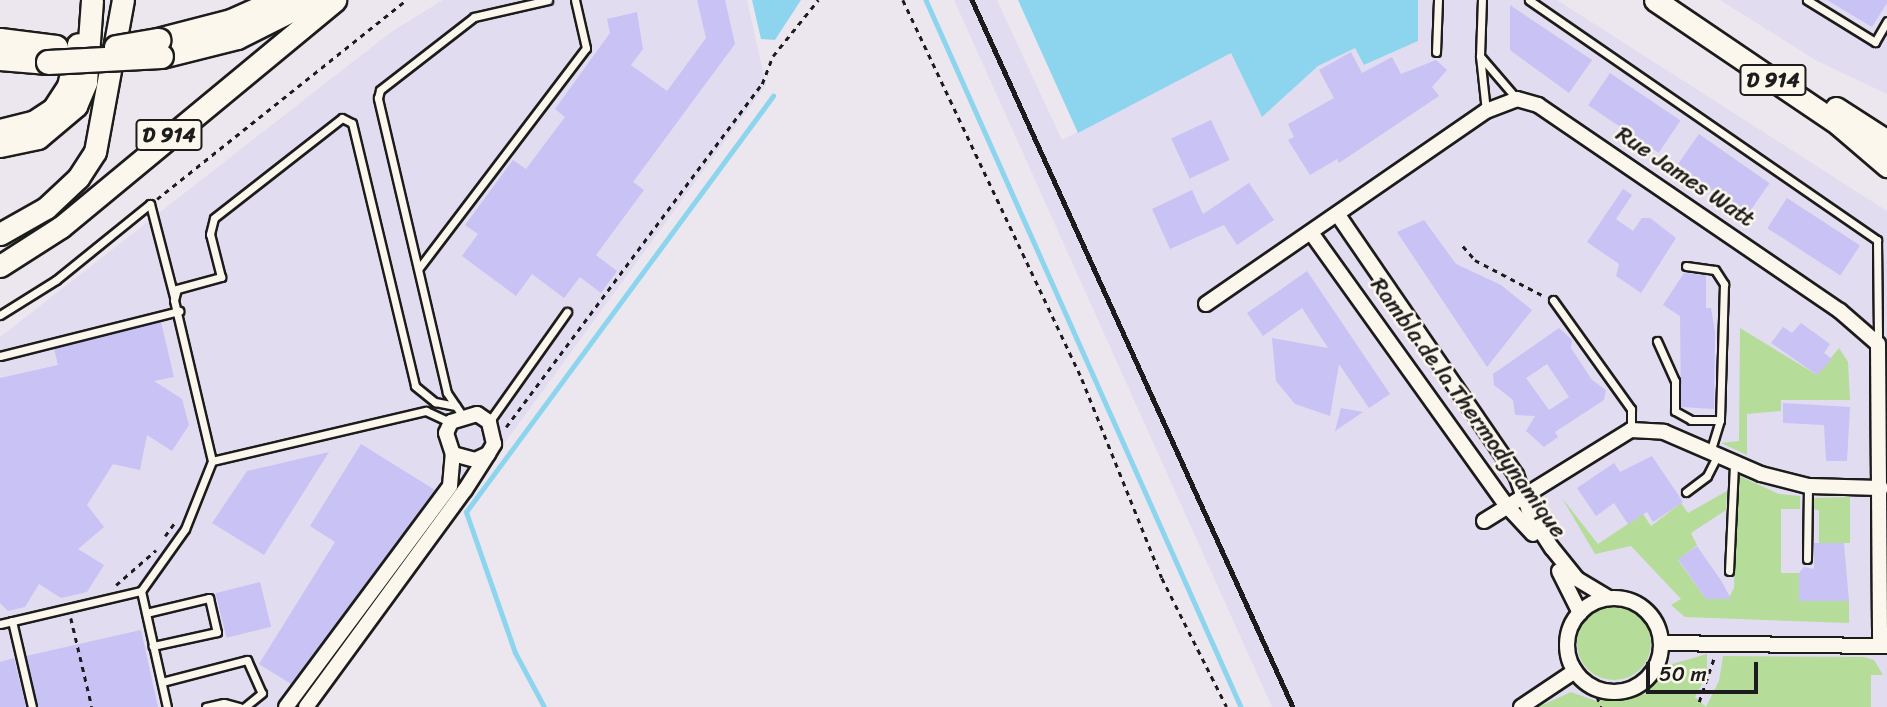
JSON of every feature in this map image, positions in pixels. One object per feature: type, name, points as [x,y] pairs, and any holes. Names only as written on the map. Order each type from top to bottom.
[{"type":"highway","points":[[159,48],[278,0]]},
{"type":"highway","points":[[0,58],[107,48],[159,48],[237,37],[311,0]]},
{"type":"highway","points":[[0,40],[52,55]]},
{"type":"main road","points":[[0,131],[33,122],[53,108],[68,86],[80,32],[78,0]]},
{"type":"main road","points":[[0,146],[38,138],[75,106],[86,82],[92,0]]},
{"type":"main road","name":"D 914","points":[[0,234],[46,208],[95,152],[123,0]]},
{"type":"main road","name":"D 914","points":[[0,266],[61,227],[335,0]]},
{"type":"main road","name":"D 914","points":[[1655,0],[1838,124],[1887,166]]},
{"type":"main road","name":"D 914","points":[[1676,0],[1887,141]]},
{"type":"street","points":[[1206,304],[1312,234],[1486,111],[1517,100]]},
{"type":"street","name":"Rue James Watt","points":[[1517,100],[1538,105],[1678,199],[1883,344]]},
{"type":"street","name":"Rambla de la Thermodynamique","points":[[1338,215],[1516,475],[1522,496],[1577,579],[1609,598]]},
{"type":"street","name":"Rambla de la Thermodynamique","points":[[1312,234],[1506,504],[1571,586],[1580,613]]},
{"type":"street","points":[[1661,643],[1883,646],[1883,344]]},
{"type":"street","points":[[286,707],[450,486],[453,454],[446,433],[456,415],[477,414],[489,422],[491,449],[306,707]]},
{"type":"street","points":[[1484,521],[1506,504],[1631,430],[1664,432],[1734,462],[1808,486],[1881,488]]},
{"type":"street","points":[[453,454],[475,460],[491,449]]},
{"type":"street","points":[[1609,598],[1645,609],[1661,643],[1657,664],[1642,683],[1629,690],[1594,687],[1575,671],[1567,647],[1580,613],[1609,598]]},
{"type":"street","points":[[1521,707],[1575,671]]},
{"type":"lane","points":[[456,415],[447,393],[378,98],[380,90],[474,17],[548,0]]},
{"type":"lane","points":[[419,268],[586,48],[575,0]]},
{"type":"lane","points":[[1436,52],[1438,0]]},
{"type":"lane","points":[[1482,0],[1480,56],[1486,111]]},
{"type":"lane","points":[[1529,0],[1877,240],[1878,297],[1883,344]]},
{"type":"lane","points":[[1807,0],[1875,42],[1887,21]]},
{"type":"lane","points":[[1480,56],[1517,100]]},
{"type":"lane","points":[[174,300],[177,289],[220,277],[210,234],[214,218],[342,118],[352,123],[415,386],[456,415]]},
{"type":"lane","points":[[0,315],[56,280],[150,204],[179,311],[212,461],[185,529],[141,591],[0,624]]},
{"type":"lane","points":[[1686,266],[1715,270],[1724,284],[1720,420],[1714,453],[1707,476],[1686,492]]},
{"type":"lane","points":[[1878,297],[1887,295]]},
{"type":"lane","points":[[1553,300],[1631,409],[1631,430]]},
{"type":"lane","points":[[0,356],[179,311]]},
{"type":"lane","points":[[489,422],[567,312]]},
{"type":"lane","points":[[1657,341],[1675,381],[1675,411],[1691,420],[1720,420]]},
{"type":"lane","points":[[212,461],[426,411],[456,415]]},
{"type":"lane","points":[[1729,571],[1734,462]]},
{"type":"lane","points":[[1807,559],[1808,486]]},
{"type":"lane","points":[[141,591],[167,707]]},
{"type":"lane","points":[[146,613],[209,598],[217,632],[153,646]]},
{"type":"lane","points":[[12,621],[32,707]]},
{"type":"lane","points":[[162,682],[247,660],[262,693],[245,707]]},
{"type":"lane","points":[[206,707],[239,707]]},
{"type":"path","points":[[150,204],[406,0]]},
{"type":"path","points":[[491,449],[762,84],[773,56],[818,0]]},
{"type":"path","points":[[903,0],[1082,379],[1162,578],[1227,707]]},
{"type":"path","points":[[1463,246],[1475,261],[1553,300]]},
{"type":"path","points":[[1699,702],[1712,674],[1716,644]]},
{"type":"path","points":[[1594,687],[1601,707]]},
{"type":"shaded area","points":[[443,0],[747,0],[766,85],[312,707],[0,707],[0,337],[391,32]]},
{"type":"shaded area","points":[[954,0],[997,0],[1062,140],[1231,52],[1262,117],[1318,66],[1355,47],[1365,65],[1418,41],[1418,0],[1557,0],[1887,211],[1887,707],[1272,707]]},
{"type":"shaded area","points":[[1720,0],[1887,0],[1887,94],[1817,61]]},
{"type":"green space","points":[[1740,328],[1817,375],[1839,348],[1848,362],[1850,400],[1781,400],[1781,411],[1747,414],[1747,455],[1721,443],[1739,441]]},
{"type":"green space","points":[[1737,475],[1779,494],[1800,496],[1800,509],[1781,509],[1781,573],[1799,573],[1799,601],[1849,601],[1849,623],[1685,617],[1671,605],[1681,599],[1631,546],[1595,554],[1562,498],[1598,544],[1643,514],[1651,526],[1681,503],[1688,513],[1727,491],[1726,510],[1691,533],[1697,545],[1678,560],[1706,599],[1728,599],[1734,588]]},
{"type":"green space","points":[[1850,497],[1850,543],[1819,543],[1819,510],[1812,509],[1812,498]]},
{"type":"green space","points":[[1614,606],[1635,612],[1645,622],[1651,643],[1645,664],[1635,674],[1614,680],[1593,674],[1583,664],[1577,643],[1583,622],[1593,612]]},
{"type":"green space","points":[[1707,654],[1707,675],[1695,697],[1706,707],[1538,707],[1571,692],[1596,701],[1645,694],[1672,664]]},
{"type":"green space","points":[[1723,656],[1864,657],[1874,660],[1883,675],[1871,675],[1871,707],[1706,707],[1719,681]]},
{"type":"water","points":[[752,0],[801,0],[775,40],[761,39]]},
{"type":"water","points":[[1018,0],[1418,0],[1418,41],[1364,65],[1355,48],[1318,66],[1262,117],[1231,53],[1078,133]]},
{"type":"building","points":[[697,0],[725,0],[735,44],[633,182],[644,190],[596,255],[617,271],[601,293],[580,277],[564,298],[532,274],[516,296],[462,256],[478,234],[465,225],[513,160],[526,169],[565,117],[555,109],[610,33],[607,19],[637,12],[643,49],[631,65],[667,91],[706,38]]},
{"type":"building","points":[[1827,0],[1887,0],[1887,3],[1872,27]]},
{"type":"building","points":[[1510,5],[1592,60],[1569,93],[1510,50]]},
{"type":"building","points":[[1351,52],[1362,73],[1392,57],[1401,74],[1436,60],[1447,70],[1432,87],[1439,96],[1339,163],[1337,159],[1310,175],[1288,140],[1294,137],[1288,124],[1334,98],[1319,70]]},
{"type":"building","points":[[1610,73],[1680,121],[1659,153],[1588,105]]},
{"type":"building","points":[[1211,120],[1230,160],[1190,178],[1171,139]]},
{"type":"building","points":[[1699,134],[1769,183],[1747,215],[1677,166]]},
{"type":"building","points":[[1249,183],[1274,220],[1237,245],[1224,225],[1170,249],[1152,209],[1192,190],[1203,214]]},
{"type":"building","points":[[1623,189],[1632,195],[1616,219],[1633,231],[1642,218],[1650,218],[1676,238],[1641,293],[1616,276],[1619,264],[1587,242]]},
{"type":"building","points":[[1787,198],[1860,245],[1840,276],[1767,228]]},
{"type":"building","points":[[1424,220],[1456,264],[1501,285],[1532,310],[1487,367],[1397,232]]},
{"type":"building","points":[[1307,271],[1390,394],[1369,408],[1339,364],[1330,416],[1295,404],[1276,381],[1272,338],[1328,348],[1302,308],[1263,336],[1247,313]]},
{"type":"building","points":[[1684,273],[1706,275],[1706,308],[1711,308],[1715,332],[1714,409],[1681,407],[1680,316],[1663,305]]},
{"type":"building","points":[[161,322],[174,377],[154,381],[182,399],[189,425],[172,451],[147,435],[140,470],[113,464],[87,505],[104,527],[78,549],[104,565],[87,592],[61,598],[39,584],[25,607],[8,611],[0,603],[0,378],[58,365],[54,349]]},
{"type":"building","points":[[1801,323],[1830,344],[1824,353],[1832,359],[1817,375],[1771,343],[1783,327],[1792,333]]},
{"type":"building","points":[[1559,328],[1572,340],[1571,348],[1592,380],[1606,390],[1604,400],[1555,432],[1558,437],[1544,447],[1526,431],[1535,416],[1515,415],[1513,400],[1494,385],[1493,374]],"holes":[[[1547,364],[1569,397],[1549,410],[1526,378]]]},
{"type":"building","points":[[1783,403],[1850,407],[1847,461],[1826,461],[1824,425],[1783,423]]},
{"type":"building","points":[[1341,408],[1363,412],[1335,431]]},
{"type":"building","points":[[361,444],[435,490],[291,684],[259,664],[335,542],[310,526]]},
{"type":"building","points":[[329,452],[264,555],[212,523],[247,471]]},
{"type":"building","points":[[1652,456],[1683,502],[1653,522],[1647,512],[1628,524],[1614,503],[1596,516],[1577,488],[1614,463],[1620,472]]},
{"type":"building","points":[[1814,543],[1844,543],[1849,601],[1799,601],[1799,573],[1804,567],[1814,569]]},
{"type":"building","points":[[1697,546],[1731,599],[1706,599],[1678,559]]},
{"type":"building","points":[[260,582],[271,627],[226,638],[215,593]]},
{"type":"building","points":[[141,630],[158,707],[38,707],[26,656]]},
{"type":"building","points":[[14,658],[26,707],[0,707],[0,662]]},
{"type":"waterway","points":[[926,0],[1241,707]]},
{"type":"waterway","points":[[544,707],[515,653],[466,512],[773,96]]},
{"type":"railway","points":[[972,0],[1293,707]]}]
